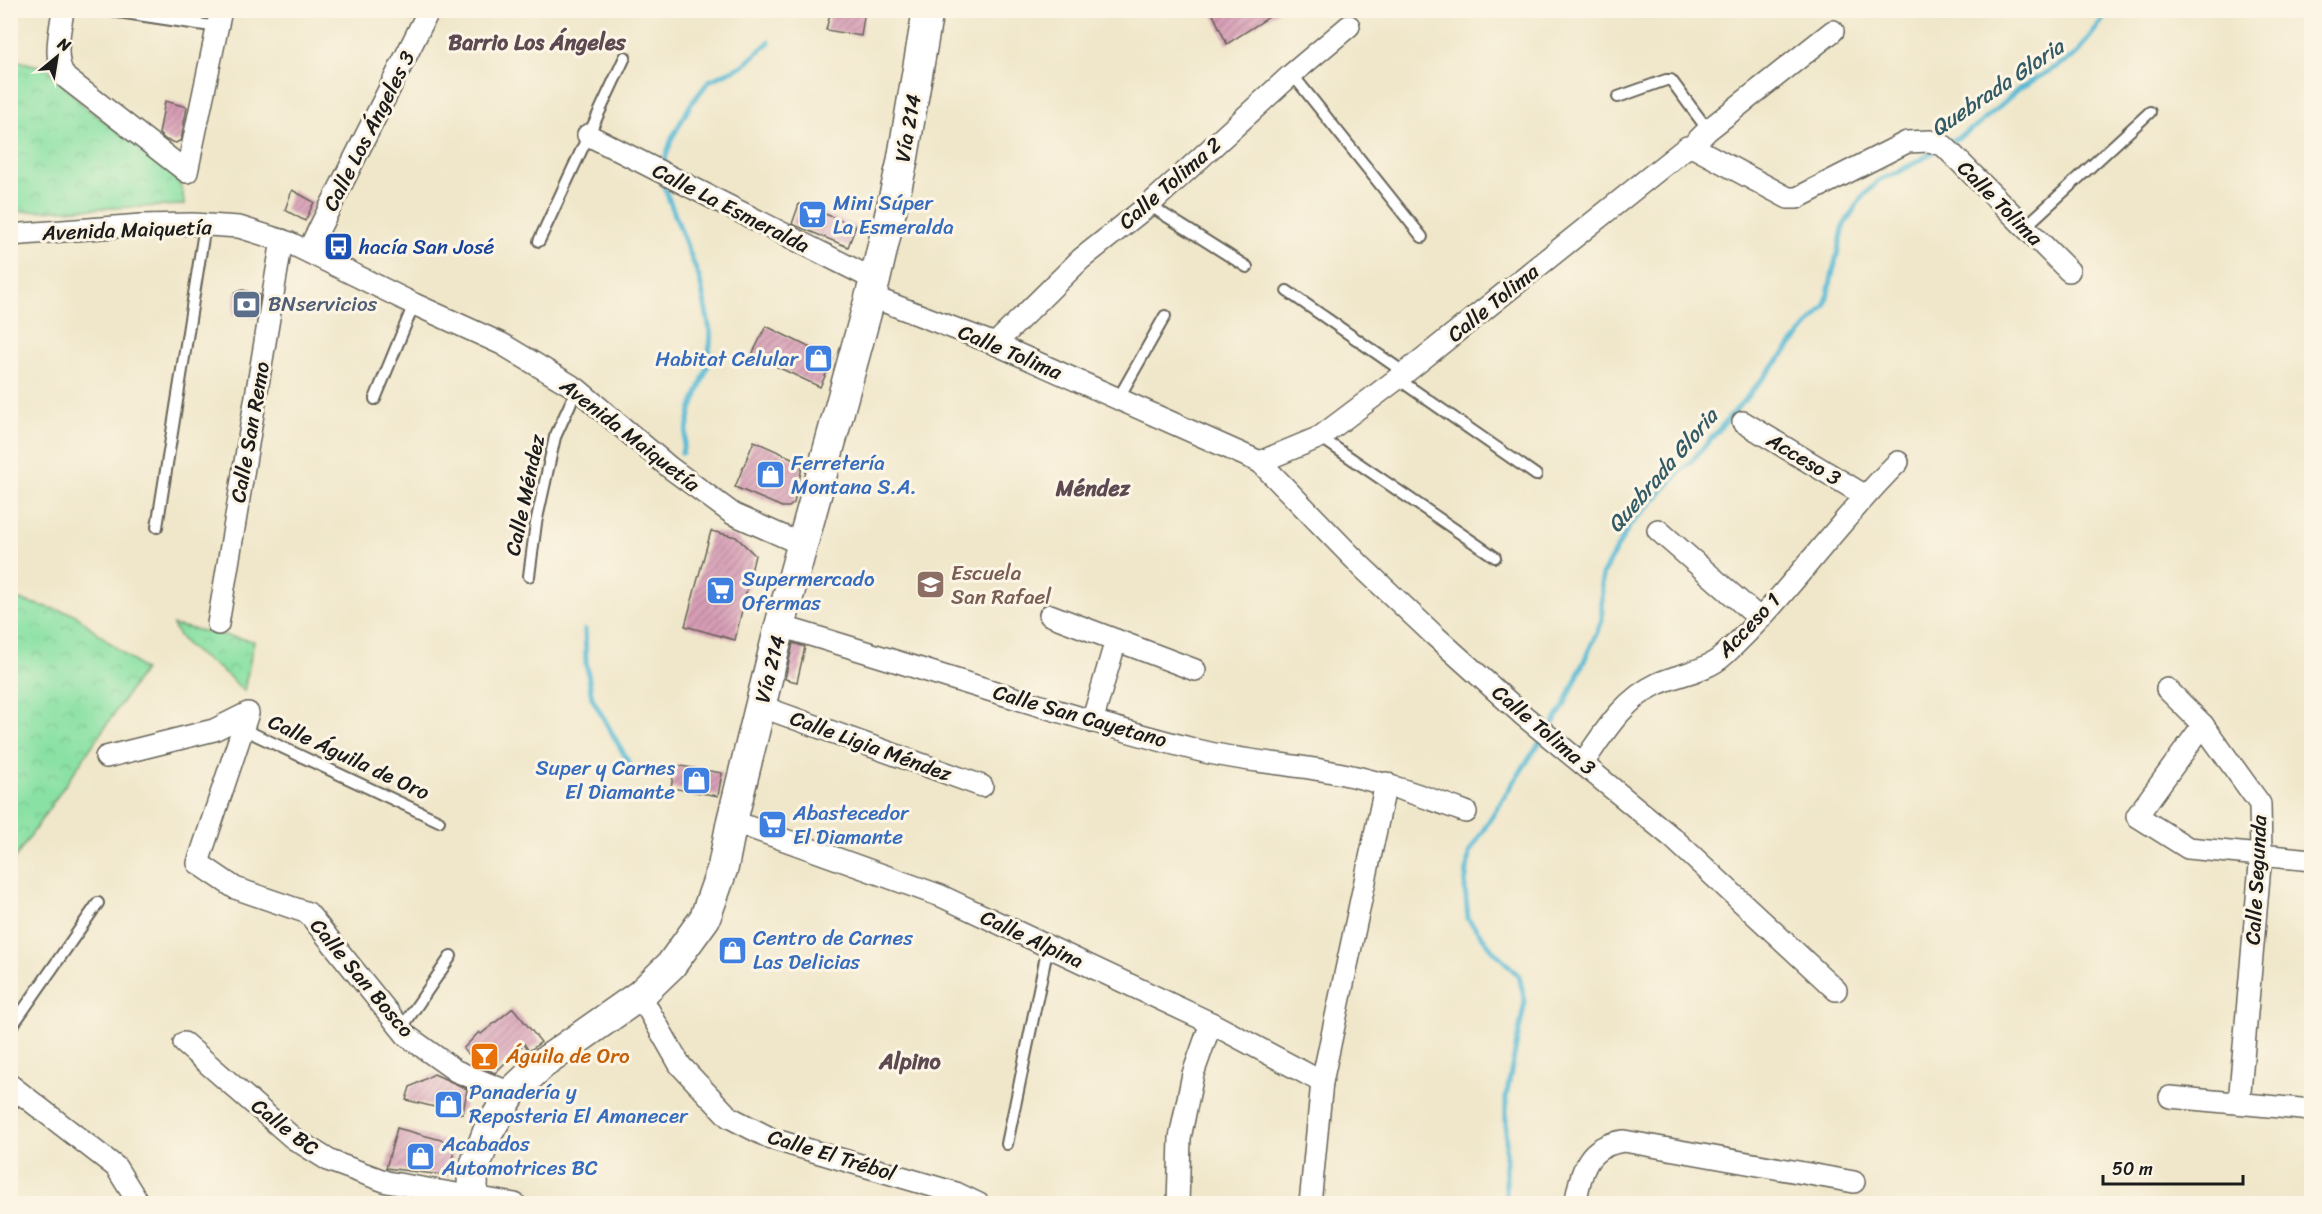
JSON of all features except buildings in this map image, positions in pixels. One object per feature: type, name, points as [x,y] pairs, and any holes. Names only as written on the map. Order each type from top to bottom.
[{"type":"main road","name":"Vía 214","points":[[472,1199],[472,1171],[488,1132],[511,1093],[542,1064],[640,995],[671,965],[705,918],[723,867],[732,821],[780,626],[872,288],[902,163],[928,10]]},
{"type":"street","points":[[63,10],[58,61],[60,71],[187,172],[220,19]]},
{"type":"street","name":"Calle Los Ángeles 3","points":[[308,250],[429,10]]},
{"type":"street","name":"Calle Tolima 2","points":[[995,344],[1081,259],[1149,204],[1292,74],[1349,26]]},
{"type":"street","points":[[1690,147],[1708,130],[1833,31]]},
{"type":"street","name":"Calle La Esmeralda","points":[[588,135],[872,288]]},
{"type":"street","name":"Calle Tolima","points":[[872,288],[1260,462],[1320,437],[1402,376],[1687,147],[1788,198],[1797,198],[1907,142],[1930,141],[1944,146],[2069,271]]},
{"type":"street","name":"Avenida Maiquetía","points":[[10,235],[141,225],[205,225],[239,227],[308,250],[414,304],[502,345],[577,389],[669,467],[733,514],[803,545]]},
{"type":"street","name":"Calle San Remo","points":[[218,624],[282,240]]},
{"type":"street","name":"Acceso 3","points":[[1743,422],[1864,495]]},
{"type":"street","name":"Calle Tolima 3","points":[[1260,462],[1362,567],[1524,716],[1674,839],[1836,990]]},
{"type":"street","name":"Acceso 1","points":[[1583,763],[1618,714],[1636,696],[1657,684],[1699,669],[1721,658],[1760,618],[1864,495],[1898,462]]},
{"type":"street","points":[[1658,530],[1760,618]]},
{"type":"street","points":[[1050,615],[1195,670]]},
{"type":"street","name":"Calle San Cayetano","points":[[780,626],[1092,722],[1201,751],[1328,771],[1386,783],[1466,812]]},
{"type":"street","points":[[1092,722],[1116,640]]},
{"type":"street","name":"Calle Segunda","points":[[2167,688],[2203,725],[2260,804],[2261,854],[2239,1103]]},
{"type":"street","name":"Calle Ligia Méndez","points":[[760,706],[982,786]]},
{"type":"street","points":[[106,757],[214,730],[248,712],[243,729]]},
{"type":"street","points":[[2203,725],[2137,816],[2188,848],[2312,860]]},
{"type":"street","name":"Calle San Bosco","points":[[243,729],[198,863],[235,888],[308,914],[407,1036],[456,1071],[511,1093]]},
{"type":"street","points":[[1310,1203],[1322,1082],[1386,783]]},
{"type":"street","name":"Calle Alpina","points":[[732,821],[941,896],[1211,1023],[1322,1082]]},
{"type":"street","name":"Calle El Trébol","points":[[640,995],[680,1065],[729,1117],[772,1139],[956,1193],[979,1203]]},
{"type":"street","points":[[1178,1203],[1180,1138],[1193,1074],[1211,1023]]},
{"type":"street","name":"Calle BC","points":[[184,1042],[293,1138],[330,1161],[387,1182],[472,1199],[514,1203]]},
{"type":"street","points":[[14,1095],[116,1167],[139,1203]]},
{"type":"street","points":[[2170,1097],[2312,1110]]},
{"type":"street","points":[[1575,1203],[1587,1162],[1598,1148],[1611,1142],[1624,1141],[1854,1182]]},
{"type":"lane","points":[[105,10],[220,19]]},
{"type":"lane","points":[[539,241],[625,57]]},
{"type":"lane","points":[[1292,74],[1422,237]]},
{"type":"lane","points":[[1618,98],[1671,80],[1708,130]]},
{"type":"lane","points":[[2025,227],[2150,112]]},
{"type":"lane","points":[[1149,204],[1247,267]]},
{"type":"lane","points":[[157,527],[205,225]]},
{"type":"lane","points":[[1287,291],[1536,475]]},
{"type":"lane","points":[[375,399],[414,304]]},
{"type":"lane","points":[[1118,399],[1165,316]]},
{"type":"lane","name":"Calle Méndez","points":[[529,576],[538,514],[555,437],[577,389]]},
{"type":"lane","points":[[1320,437],[1495,557]]},
{"type":"lane","name":"Calle Águila de Oro","points":[[243,729],[439,821]]},
{"type":"lane","points":[[10,1029],[98,903]]},
{"type":"lane","points":[[1007,1144],[1048,946]]},
{"type":"lane","points":[[401,1029],[451,956]]},
{"type":"green space","points":[[10,59],[47,68],[84,106],[177,176],[183,193],[184,205],[11,212]]},
{"type":"green space","points":[[11,598],[74,614],[144,670],[11,864]]},
{"type":"green space","points":[[173,625],[254,641],[244,691],[225,673],[188,646]]},
{"type":"waterway","name":"Quebrada Gloria","points":[[1947,144],[1977,126],[2020,88],[2076,55],[2110,10]]},
{"type":"waterway","points":[[663,165],[672,138],[691,104],[709,81],[744,65],[769,42]]},
{"type":"waterway","name":"Quebrada Gloria","points":[[1548,731],[1563,708],[1602,621],[1602,575],[1630,525],[1697,455],[1825,306],[1844,225],[1861,198],[1879,180],[1899,172],[1937,150]]},
{"type":"waterway","points":[[663,184],[700,280],[711,336],[707,368],[691,410],[682,453]]},
{"type":"waterway","points":[[585,630],[586,662],[592,698],[629,763]]},
{"type":"waterway","name":"Quebrada Gloria","points":[[1506,1204],[1506,1097],[1525,1001],[1519,976],[1492,949],[1468,919],[1465,887],[1469,853],[1542,739]]},
{"type":"place","name":"Mini Súper La Esmeralda","points":[[812,215]]},
{"type":"place","name":"hacía San José","points":[[338,247]]},
{"type":"place","name":"BNservicios","points":[[247,304]]},
{"type":"place","name":"Habitat Celular","points":[[819,359]]},
{"type":"place","name":"Ferretería Montana S.A.","points":[[770,475]]},
{"type":"place","name":"Escuela San Rafael","points":[[930,585]]},
{"type":"place","name":"Supermercado Ofermas","points":[[721,591]]},
{"type":"place","name":"Super y Carnes El Diamante","points":[[696,780]]},
{"type":"place","name":"Abastecedor El Diamante","points":[[772,825]]},
{"type":"place","name":"Centro de Carnes Las Delicias","points":[[732,950]]},
{"type":"place","name":"Águila de Oro","points":[[485,1056]]},
{"type":"place","name":"Panadería y Reposteria El Amanecer","points":[[448,1104]]},
{"type":"place","name":"Acabados Automotrices BC","points":[[421,1156]]},
{"type":"district","name":"Barrio Los Ángeles","points":[[537,42]]},
{"type":"district","name":"Méndez","points":[[1093,488]]},
{"type":"district","name":"Alpino","points":[[910,1061]]}]
